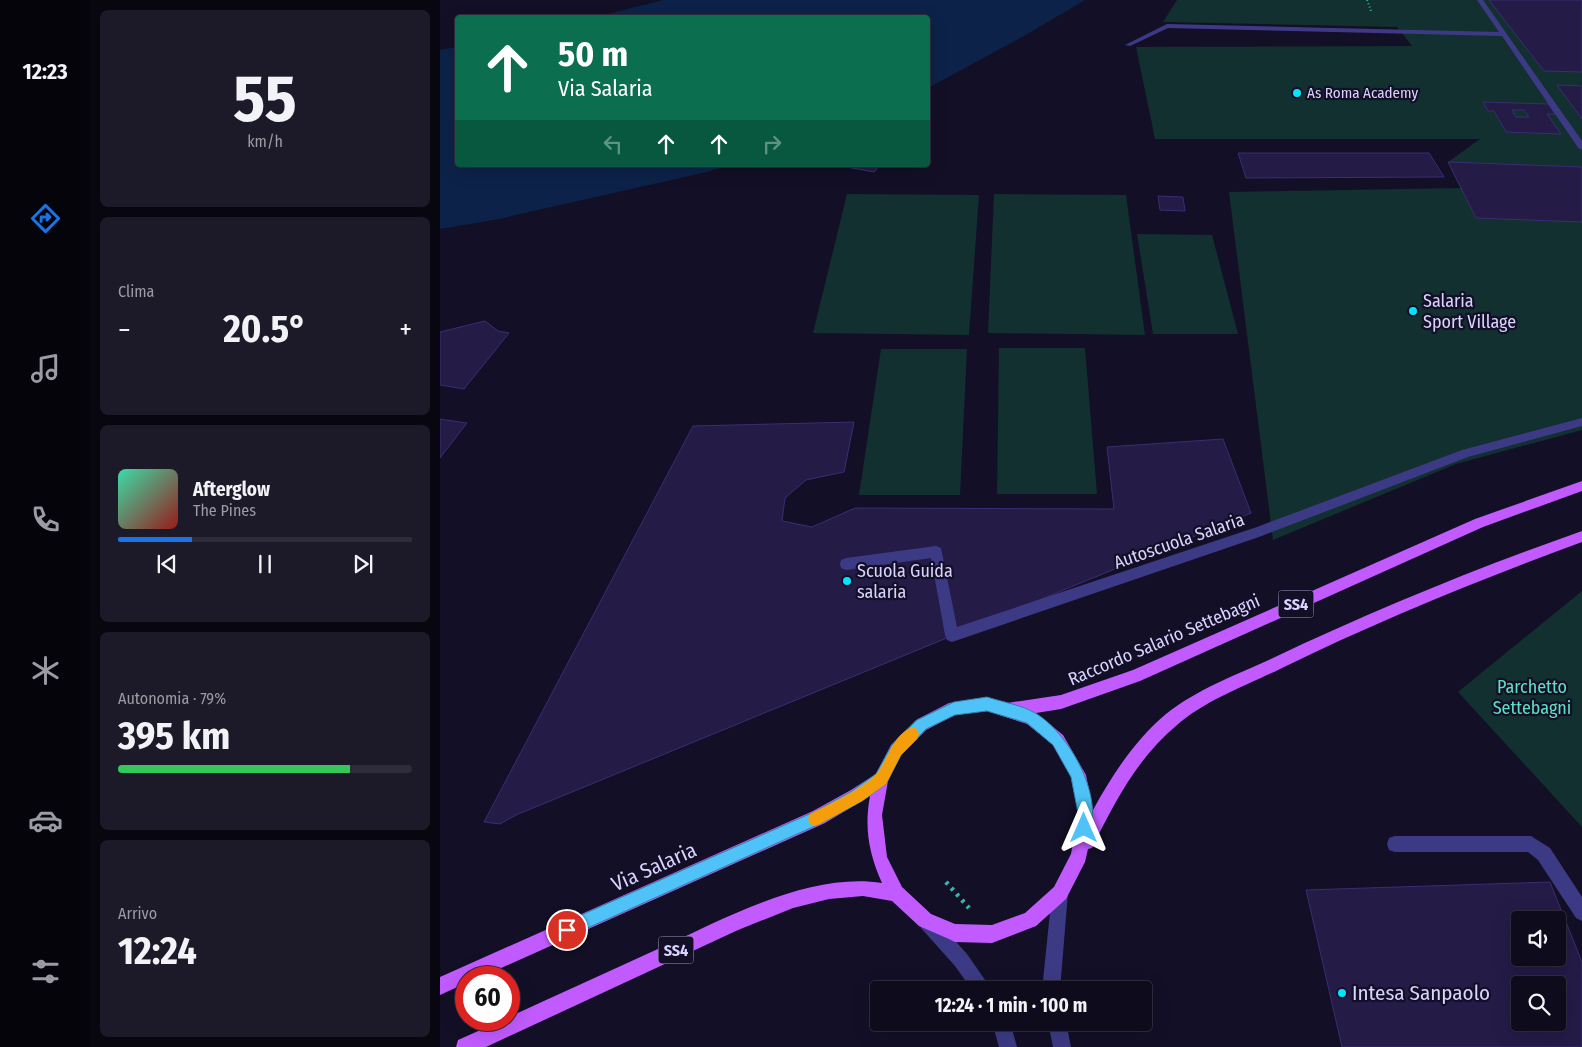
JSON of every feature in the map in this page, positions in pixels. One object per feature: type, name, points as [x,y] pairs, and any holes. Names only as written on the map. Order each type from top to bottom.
[{"type":"main road","name":"Raccordo Salario Settebagni","points":[[1006,710],[1061,702],[1126,680],[1478,523],[1582,486]]},
{"type":"main road","points":[[1079,856],[1086,813],[1078,775],[1058,740],[1031,718],[987,704],[954,708],[922,725],[896,750],[881,779],[874,815],[879,858],[896,893],[925,920],[955,933],[992,934],[1030,920],[1060,892],[1079,856],[1100,812],[1142,748],[1169,721],[1189,706],[1403,607],[1498,567],[1582,536]]},
{"type":"main road","name":"Via Salaria","points":[[440,986],[819,817],[857,796],[881,779]]},
{"type":"main road","name":"SS4","points":[[465,1047],[734,923],[792,900],[829,891],[863,888],[896,893]]},
{"type":"street","points":[[1480,0],[1582,147]]},
{"type":"street","points":[[1128,45],[1167,26],[1504,34]]},
{"type":"street","name":"Autoscuola Salaria","points":[[846,564],[936,552],[952,635],[1259,532],[1466,453],[1582,422]]},
{"type":"street","points":[[1395,844],[1532,844],[1544,854],[1582,912]]},
{"type":"street","points":[[1052,981],[1060,892]]},
{"type":"street","points":[[925,920],[961,960],[976,981]]},
{"type":"street","points":[[1004,1031],[1008,1047]]},
{"type":"street","points":[[1059,1031],[1062,1047]]},
{"type":"green space","name":"Salaria Sport Village","points":[[1177,0],[1582,0],[1582,430],[1456,464],[1273,540],[1229,192],[1461,188],[1448,162],[1480,139],[1155,139],[1136,47],[1412,46],[1397,27],[1163,22]]},
{"type":"green space","points":[[847,194],[979,195],[969,335],[813,333]]},
{"type":"green space","points":[[994,194],[1126,195],[1145,335],[988,333]]},
{"type":"green space","points":[[1137,234],[1212,235],[1238,334],[1153,334]]},
{"type":"green space","points":[[999,348],[1085,348],[1097,494],[997,494]]},
{"type":"green space","points":[[881,349],[967,349],[960,495],[859,495]]},
{"type":"green space","name":"Parchetto Settebagni","points":[[1582,591],[1582,827],[1458,692]]},
{"type":"water","points":[[663,0],[1085,0],[1024,36],[930,87],[930,15],[604,15]]},
{"type":"water","points":[[455,47],[455,167],[722,167],[494,220],[440,229],[440,50]]},
{"type":"building","points":[[1489,0],[1582,0],[1582,72],[1544,71]]},
{"type":"building","points":[[1557,85],[1582,86],[1582,119]]},
{"type":"building","points":[[1483,102],[1548,104],[1555,114],[1547,114],[1561,134],[1506,132],[1494,111],[1488,111]],"holes":[[[1512,110],[1524,110],[1529,117],[1516,117]]]},
{"type":"building","points":[[1238,153],[1429,153],[1444,177],[1246,178]]},
{"type":"building","points":[[1448,162],[1582,167],[1582,222],[1476,218]]},
{"type":"building","points":[[847,167],[878,167],[874,172]]},
{"type":"building","points":[[1158,196],[1183,197],[1185,211],[1160,210]]},
{"type":"building","points":[[485,321],[498,331],[509,333],[464,389],[440,385],[440,332]]},
{"type":"building","points":[[440,419],[467,423],[440,458]]},
{"type":"building","name":"Scuola Guida salaria","points":[[854,422],[844,472],[806,480],[785,498],[782,521],[812,527],[855,508],[1114,509],[1107,447],[1223,439],[1251,513],[516,815],[500,824],[484,822],[693,426]]},
{"type":"building","points":[[1550,882],[1562,911],[1511,911],[1511,966],[1566,966],[1566,922],[1582,962],[1582,1047],[1342,1047],[1306,890]]},
{"type":"slow traffic","points":[[815,819],[857,796],[881,779],[896,750],[912,734]]},
{"type":"place","name":"As Roma Academy","points":[[1297,93]]},
{"type":"place","name":"Salaria Sport Village","points":[[1413,311]]},
{"type":"place","name":"Scuola Guida salaria","points":[[847,581]]},
{"type":"place","name":"Intesa Sanpaolo","points":[[1342,993]]},
{"type":"route","points":[[567,930],[819,817],[857,796],[881,779],[896,750],[922,725],[954,708],[987,704],[1031,718],[1058,740],[1078,775],[1086,813],[1084,828]]}]
